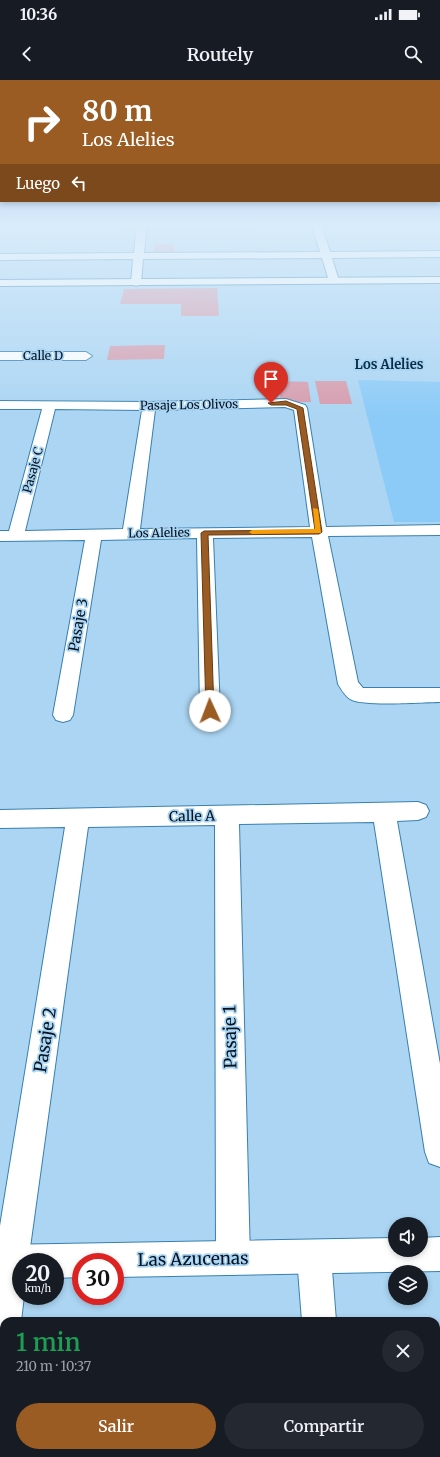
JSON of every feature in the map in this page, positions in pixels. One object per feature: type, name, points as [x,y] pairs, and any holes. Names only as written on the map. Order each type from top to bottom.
[{"type":"street","name":"Calle D","points":[[0,356],[86,356]]},
{"type":"street","name":"Pasaje Los Olivos","points":[[0,405],[50,404],[149,406],[286,403],[300,408],[319,532]]},
{"type":"street","name":"Pasaje C","points":[[16,535],[50,404]]},
{"type":"street","points":[[131,534],[149,406]]},
{"type":"street","name":"Los Alelies","points":[[0,536],[440,530]]},
{"type":"street","points":[[319,532],[348,684],[357,694],[375,696],[440,694]]},
{"type":"street","points":[[204,533],[210,711]]},
{"type":"street","name":"Pasaje 3","points":[[63,715],[94,534]]},
{"type":"street","name":"Calle A","points":[[0,819],[384,813],[418,811]]},
{"type":"street","points":[[384,813],[440,1152]]},
{"type":"street","name":"Pasaje 1","points":[[227,816],[233,1258]]},
{"type":"street","name":"Pasaje 2","points":[[4,1317],[6,1262],[78,818]]},
{"type":"street","name":"Las Azucenas","points":[[6,1262],[440,1254]]},
{"type":"street","points":[[314,1257],[319,1317]]},
{"type":"shaded area","points":[[217,288],[219,316],[181,316],[181,304],[120,304],[124,289]]},
{"type":"shaded area","points":[[165,345],[164,359],[107,360],[110,346]]},
{"type":"shaded area","points":[[358,380],[440,382],[440,522],[394,522]]},
{"type":"shaded area","points":[[278,381],[308,382],[311,402],[281,402]]},
{"type":"shaded area","points":[[315,381],[346,381],[352,404],[320,404]]},
{"type":"slow traffic","points":[[252,532],[319,532],[315,509]]},
{"type":"district","name":"Los Alelies","points":[[389,364]]},
{"type":"route","points":[[210,711],[204,533],[319,532],[300,408],[286,403],[271,403]]}]
